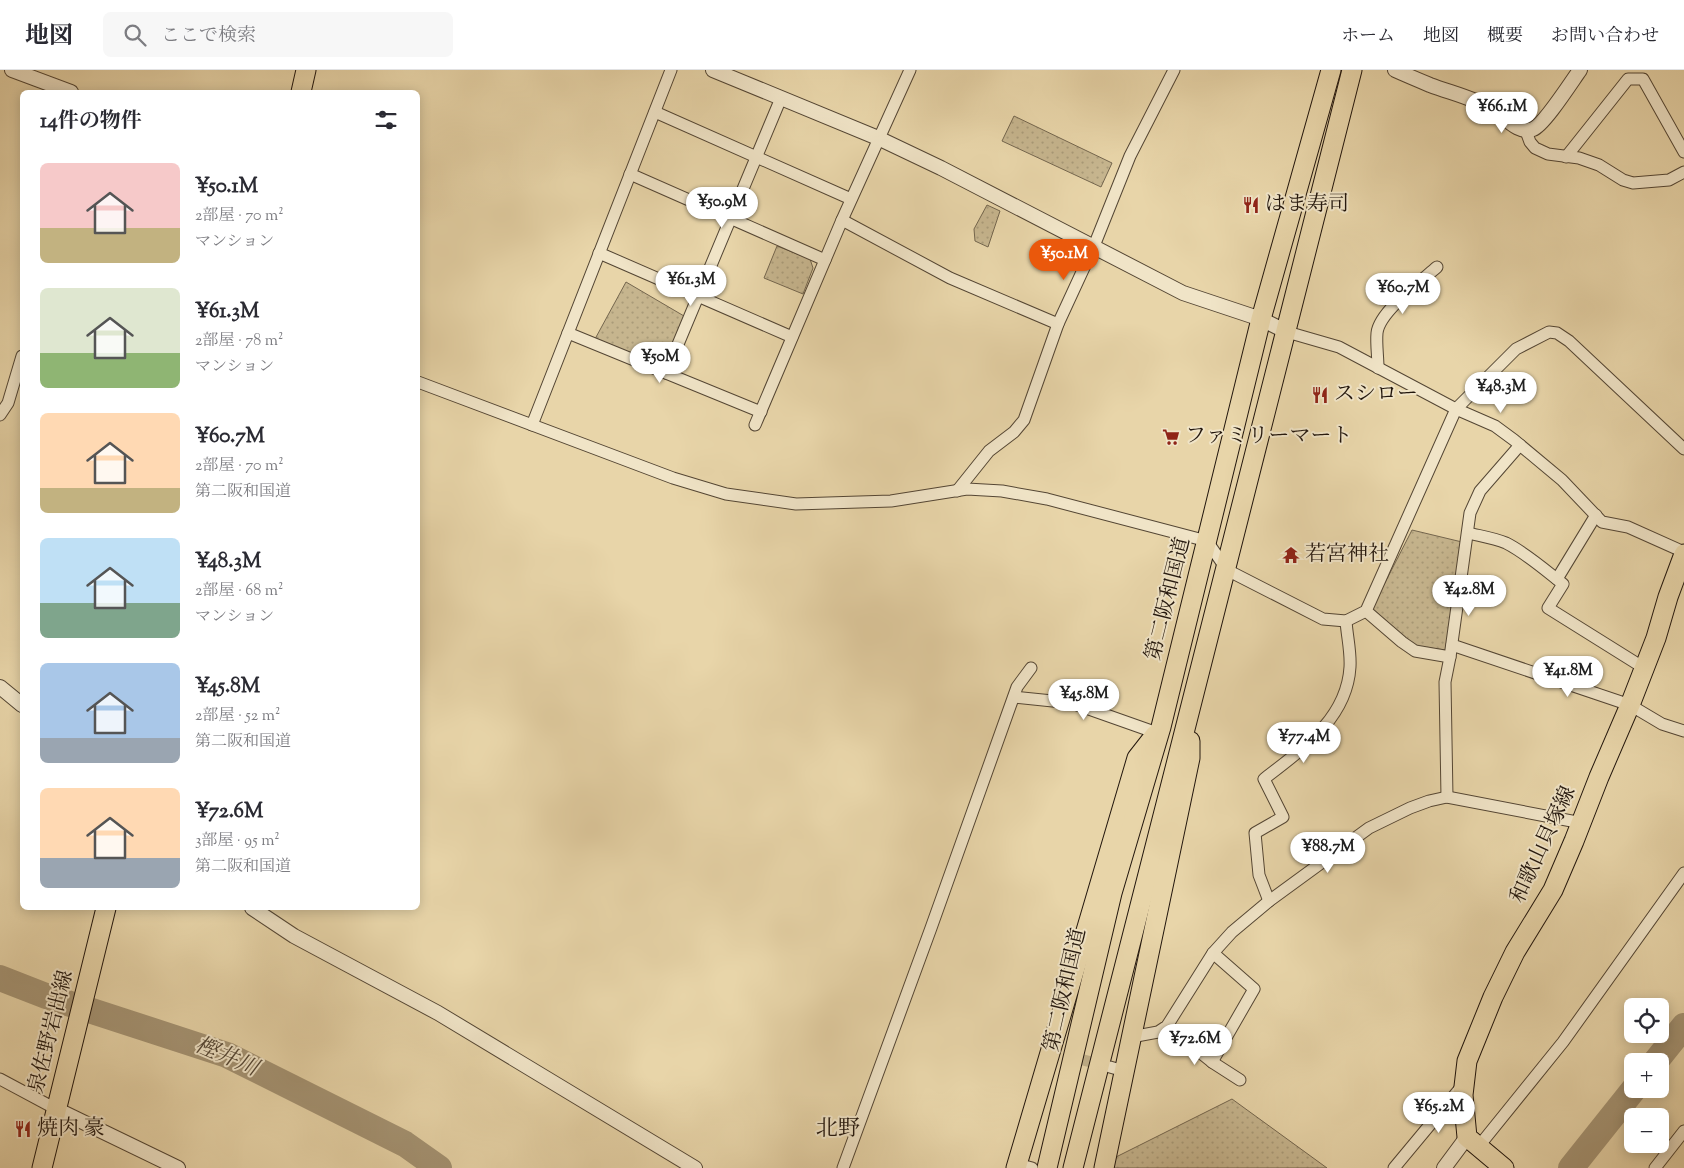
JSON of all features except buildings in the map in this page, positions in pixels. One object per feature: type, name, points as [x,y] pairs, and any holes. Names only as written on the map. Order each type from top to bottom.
[{"type":"main road","points":[[301,90],[306,70]]},
{"type":"main road","name":"第二阪和国道","points":[[1047,1168],[1112,893],[1159,730],[1261,318],[1331,70]]},
{"type":"main road","points":[[1073,1168],[1287,332],[1352,70]]},
{"type":"main road","name":"和歌山貝塚線","points":[[1473,1141],[1463,1095],[1467,1061],[1493,997],[1515,952],[1553,890],[1582,823],[1599,776],[1644,668],[1684,553]]},
{"type":"main road","points":[[1104,1168],[1117,1069],[1131,1037],[1190,758],[1190,707]]},
{"type":"main road","points":[[1021,1167],[1057,1053],[1138,758],[1159,730]]},
{"type":"main road","name":"泉佐野岩出線","points":[[42,1168],[106,910]]},
{"type":"main road","points":[[1473,1141],[1504,1168]]},
{"type":"street","points":[[12,70],[66,90]]},
{"type":"street","points":[[532,425],[671,70]]},
{"type":"street","points":[[713,70],[878,138],[941,168],[1183,293],[1261,318],[1287,332],[1339,347],[1456,409],[1495,426],[1562,480],[1602,522],[1628,527],[1684,553]]},
{"type":"street","points":[[755,425],[851,199],[910,70]]},
{"type":"street","points":[[957,491],[989,451],[1014,432],[1024,420],[1058,324],[1094,246],[1130,156],[1174,70]]},
{"type":"street","points":[[1395,70],[1430,85],[1470,98],[1526,131],[1535,129],[1543,121],[1580,70]]},
{"type":"street","points":[[1566,156],[1628,78],[1643,79],[1684,152]]},
{"type":"street","points":[[666,373],[781,98]]},
{"type":"street","points":[[654,112],[851,199]]},
{"type":"street","points":[[1526,131],[1530,142],[1535,148],[1548,154],[1579,158],[1599,165],[1623,180],[1633,183],[1669,180],[1684,172]]},
{"type":"street","points":[[630,174],[825,260]]},
{"type":"street","points":[[842,220],[950,278],[1058,324]]},
{"type":"street","points":[[599,253],[792,337]]},
{"type":"street","points":[[1378,368],[1377,331],[1383,318],[1400,299],[1437,267]]},
{"type":"street","points":[[420,383],[673,478],[726,494],[805,503],[891,501],[967,489],[1002,491],[1047,499],[1207,541],[1226,570],[1323,619],[1346,621],[1366,612],[1456,409],[1516,349],[1549,332],[1557,333],[1569,342],[1684,449]]},
{"type":"street","points":[[568,333],[761,412]]},
{"type":"street","points":[[0,415],[8,403],[20,363]]},
{"type":"street","points":[[1448,797],[1445,682],[1470,513],[1480,491],[1520,445]]},
{"type":"street","points":[[1557,579],[1596,515]]},
{"type":"street","points":[[1468,533],[1504,543],[1525,555],[1557,579],[1563,584],[1548,608],[1644,668]]},
{"type":"street","points":[[1366,612],[1415,651],[1451,651],[1630,705],[1662,724],[1684,731]]},
{"type":"street","points":[[1270,901],[1258,875],[1255,833],[1284,817],[1264,779],[1312,741],[1333,716],[1345,692],[1350,667],[1346,621]]},
{"type":"street","points":[[843,1168],[1017,687],[1031,668]]},
{"type":"street","points":[[0,687],[20,703]]},
{"type":"street","points":[[1014,697],[1072,703],[1159,730]]},
{"type":"street","points":[[1131,1037],[1158,1032],[1167,1026],[1213,953],[1232,932],[1270,901],[1368,828],[1410,808],[1448,797],[1582,823]]},
{"type":"street","points":[[1444,1168],[1473,1141],[1563,1042],[1684,874]]},
{"type":"street","points":[[255,910],[294,936],[438,1014],[695,1168]]},
{"type":"street","points":[[1212,1062],[1254,989],[1213,953]]},
{"type":"street","points":[[1167,1026],[1212,1062],[1240,1080]]},
{"type":"street","points":[[0,1079],[56,1110],[178,1168]]},
{"type":"street","points":[[1394,1168],[1464,1084]]},
{"type":"street","points":[[1655,1168],[1684,1131]]},
{"type":"shaded area","points":[[1014,116],[1112,163],[1101,187],[1002,141]]},
{"type":"shaded area","points":[[987,205],[1000,211],[988,247],[975,241],[974,229]]},
{"type":"shaded area","points":[[777,246],[810,259],[813,268],[803,294],[764,278]]},
{"type":"shaded area","points":[[626,282],[684,316],[664,367],[595,339]]},
{"type":"shaded area","points":[[1412,530],[1462,542],[1446,650],[1414,646],[1372,608]]},
{"type":"shaded area","points":[[1232,1099],[1327,1168],[1110,1168],[1112,1159]]},
{"type":"waterway","name":"樫井川","points":[[0,978],[46,996],[227,1055],[405,1144],[439,1168]]},
{"type":"waterway","name":"樫井川","points":[[1662,1053],[1684,1026]]},
{"type":"waterway","name":"樫井川","points":[[1571,1168],[1627,1098]]},
{"type":"tunnel","points":[[1064,1055],[1103,1065]]},
{"type":"place","name":"はま寿司","points":[[1251,205]]},
{"type":"place","name":"スシロー","points":[[1320,395]]},
{"type":"place","name":"ファミリーマート","points":[[1171,437]]},
{"type":"place","name":"若宮神社","points":[[1291,555]]},
{"type":"place","name":"焼肉 豪","points":[[23,1129]]},
{"type":"district","name":"北野","points":[[838,1130]]}]
